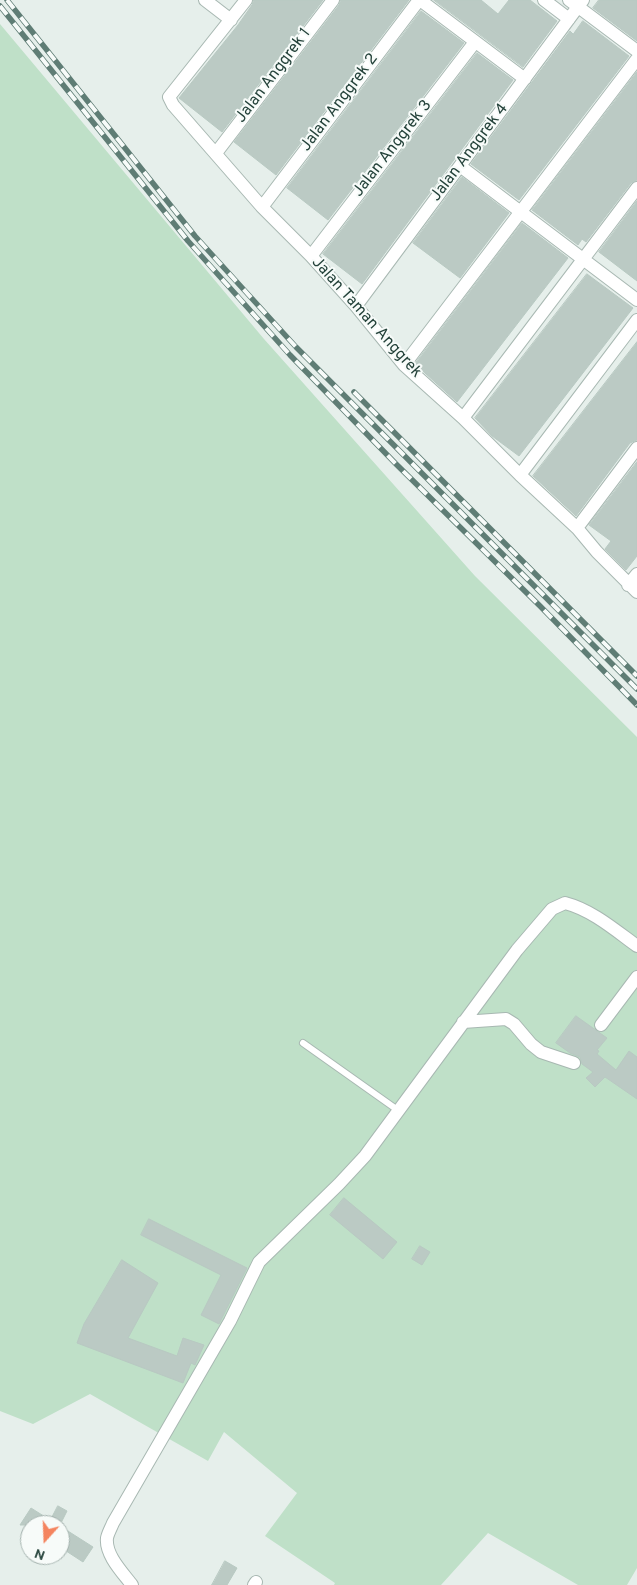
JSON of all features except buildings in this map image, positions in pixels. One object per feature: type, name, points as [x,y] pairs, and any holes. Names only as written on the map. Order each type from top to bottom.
[{"type":"street","points":[[205,0],[231,20],[246,0]]},
{"type":"street","name":"Jalan Anggrek 1","points":[[216,153],[333,0]]},
{"type":"street","points":[[419,0],[525,79]]},
{"type":"street","name":"Jalan Anggrek 2","points":[[262,207],[419,0]]},
{"type":"street","points":[[544,0],[569,19]]},
{"type":"street","points":[[577,2],[637,52]]},
{"type":"street","name":"Jalan Anggrek 4","points":[[356,306],[569,19],[577,2]]},
{"type":"street","name":"Jalan Taman Anggrek","points":[[231,20],[169,97],[173,105],[262,207],[311,256],[356,306],[404,365],[463,418],[577,528],[633,588]]},
{"type":"street","name":"Jalan Anggrek 3","points":[[311,256],[475,42]]},
{"type":"street","points":[[404,365],[637,59]]},
{"type":"street","points":[[460,166],[637,300]]},
{"type":"street","points":[[463,418],[637,188]]},
{"type":"street","points":[[520,475],[637,320]]},
{"type":"street","points":[[577,528],[637,448]]},
{"type":"street","points":[[633,588],[637,574]]},
{"type":"street","points":[[132,1585],[108,1549],[107,1539],[113,1523],[230,1321],[259,1262],[365,1156],[516,950],[556,906],[565,903],[581,909],[602,921],[637,946]]},
{"type":"street","points":[[601,1026],[637,977]]},
{"type":"street","points":[[463,1022],[506,1019],[514,1024],[531,1044],[541,1052],[574,1064]]},
{"type":"lane","points":[[303,1043],[399,1111]]},
{"type":"green space","points":[[0,24],[264,339],[475,576],[637,737],[637,1568],[627,1585],[578,1585],[488,1533],[441,1585],[334,1585],[335,1583],[265,1536],[297,1493],[224,1432],[208,1461],[90,1394],[33,1424],[0,1411]]},
{"type":"railway","points":[[7,0],[195,236],[296,347],[637,689]]},
{"type":"railway","points":[[0,6],[188,241],[290,355],[637,705]]},
{"type":"railway","points":[[354,392],[637,676]]}]
